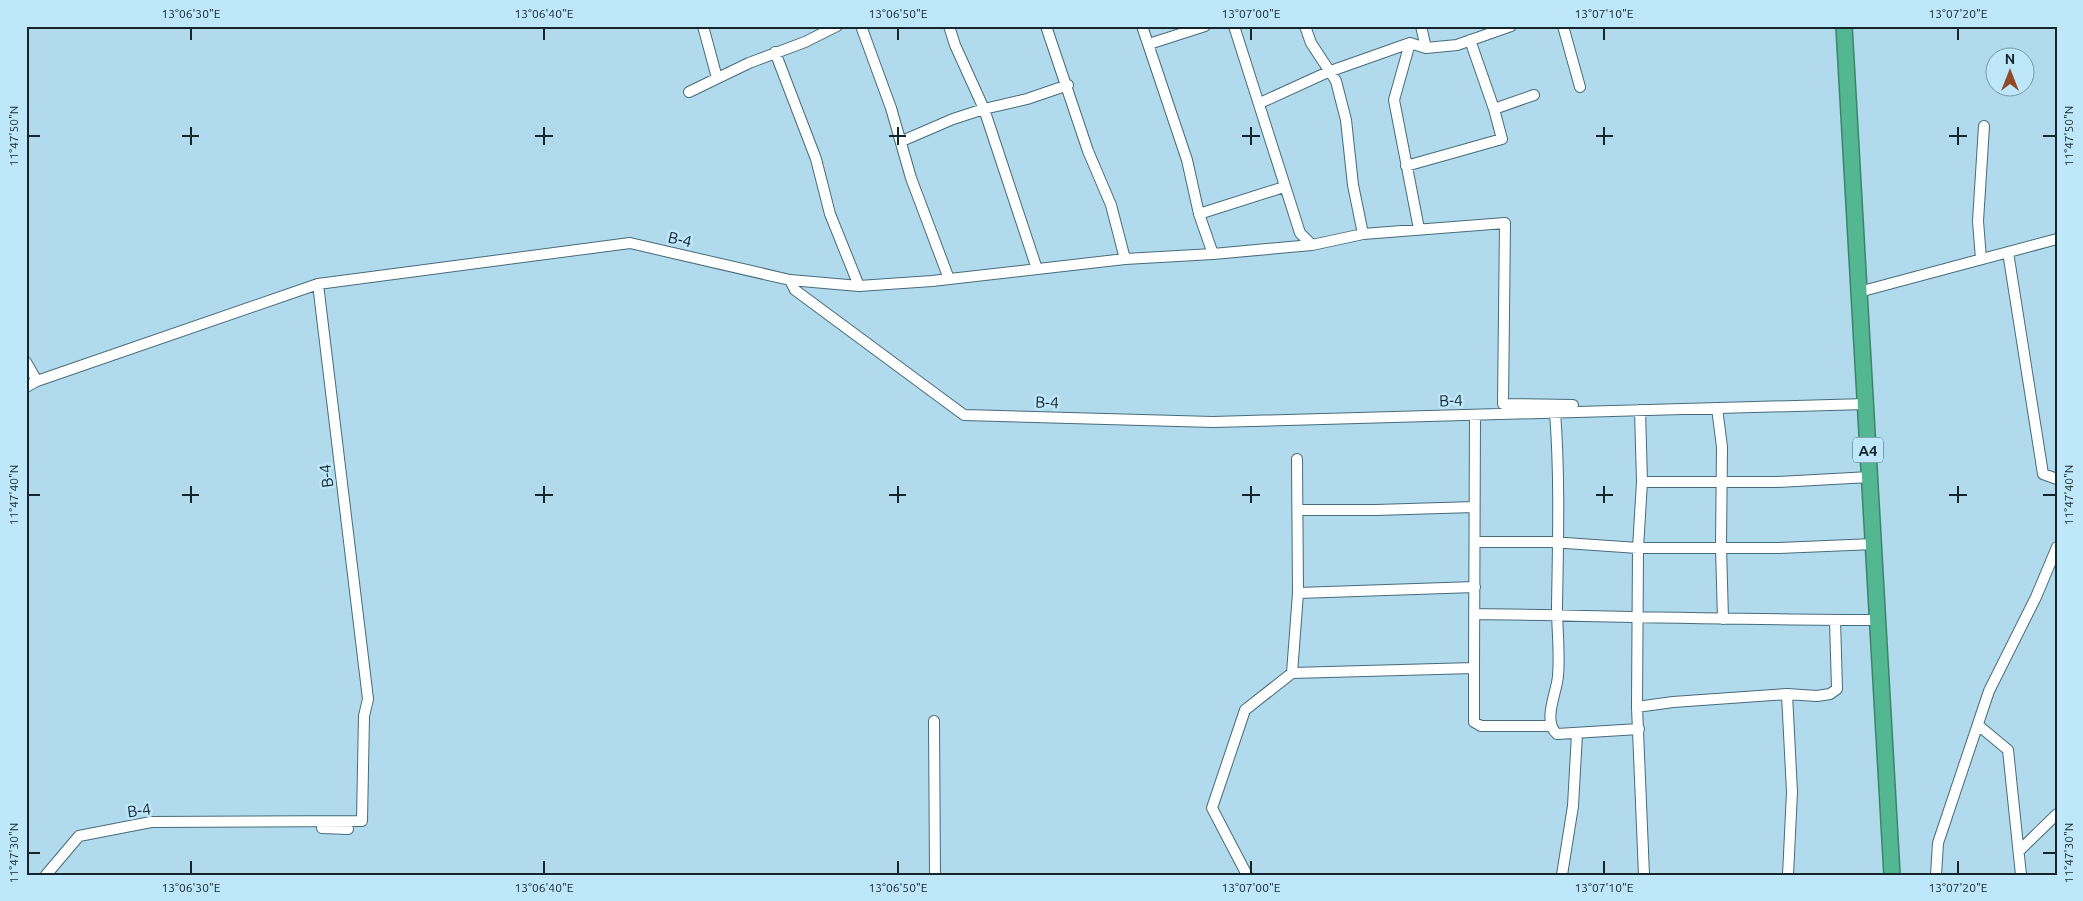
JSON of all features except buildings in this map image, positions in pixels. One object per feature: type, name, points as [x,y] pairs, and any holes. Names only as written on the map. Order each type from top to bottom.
[{"type":"highway","name":"A4","points":[[1844,26],[1892,875]]},
{"type":"street","points":[[704,26],[717,78]]},
{"type":"street","points":[[689,92],[775,52],[805,42],[837,26]]},
{"type":"street","points":[[861,26],[902,141],[911,178],[949,279]]},
{"type":"street","points":[[949,26],[955,45],[984,109],[1037,269]]},
{"type":"street","points":[[1046,26],[1068,85],[1088,150],[1111,205],[1125,259]]},
{"type":"street","points":[[1142,26],[1187,160],[1199,214],[1213,254]]},
{"type":"street","points":[[1149,44],[1205,26]]},
{"type":"street","points":[[1234,26],[1300,233],[1312,245]]},
{"type":"street","points":[[1305,26],[1311,43],[1328,72],[1336,81],[1346,120],[1354,185],[1363,234]]},
{"type":"street","points":[[1421,26],[1426,48]]},
{"type":"street","points":[[1260,103],[1328,72],[1410,43],[1426,48],[1457,45],[1511,26]]},
{"type":"street","points":[[1563,26],[1580,87]]},
{"type":"street","points":[[1406,166],[1502,139],[1470,40]]},
{"type":"street","points":[[1410,43],[1394,100],[1419,229]]},
{"type":"street","points":[[775,52],[816,159],[830,214],[859,286]]},
{"type":"street","points":[[902,141],[953,119],[984,109],[1027,99],[1068,85]]},
{"type":"street","points":[[1494,110],[1534,95]]},
{"type":"street","points":[[1981,259],[1978,221],[1984,126]]},
{"type":"street","points":[[1199,214],[1284,187]]},
{"type":"street","points":[[790,280],[859,286],[949,279],[1125,259],[1213,254],[1312,245],[1363,234],[1505,223],[1503,404],[1713,408],[1722,447],[1721,547],[1723,619]]},
{"type":"street","points":[[1859,292],[2057,239]]},
{"type":"street","name":"B-4","points":[[79,836],[151,822],[362,821],[364,716],[368,699],[318,284],[630,243],[790,280],[795,290],[964,414],[1213,422],[1866,404]]},
{"type":"street","points":[[2008,252],[2043,474],[2057,479]]},
{"type":"street","points":[[26,387],[37,381],[318,284]]},
{"type":"street","points":[[26,362],[37,381]]},
{"type":"street","points":[[1640,410],[1642,482],[1638,548],[1637,707],[1644,875]]},
{"type":"street","points":[[1555,412],[1558,452],[1558,675],[1550,722],[1557,734],[1639,729]]},
{"type":"street","points":[[1474,414],[1474,722],[1481,726],[1552,726]]},
{"type":"street","points":[[1292,673],[1298,593],[1297,459]]},
{"type":"street","points":[[1642,482],[1776,482],[1870,477]]},
{"type":"street","points":[[1298,510],[1474,507]]},
{"type":"street","points":[[1474,542],[1558,542],[1638,548],[1778,548],[1874,544]]},
{"type":"street","points":[[1936,875],[1938,843],[1989,691],[2036,597],[2057,547]]},
{"type":"street","points":[[1298,593],[1475,587]]},
{"type":"street","points":[[1475,614],[1878,620]]},
{"type":"street","points":[[1637,707],[1673,702],[1787,694],[1817,696],[1830,694],[1837,688],[1835,620]]},
{"type":"street","points":[[1247,875],[1212,808],[1245,710],[1292,673],[1474,668]]},
{"type":"street","points":[[1787,694],[1792,792],[1788,875]]},
{"type":"street","points":[[934,720],[935,875]]},
{"type":"street","points":[[1978,726],[2008,750],[2021,875]]},
{"type":"street","points":[[1562,875],[1573,806],[1576,734]]},
{"type":"street","points":[[2019,851],[2057,814]]},
{"type":"street","points":[[46,875],[79,836],[166,827],[348,829]]}]
